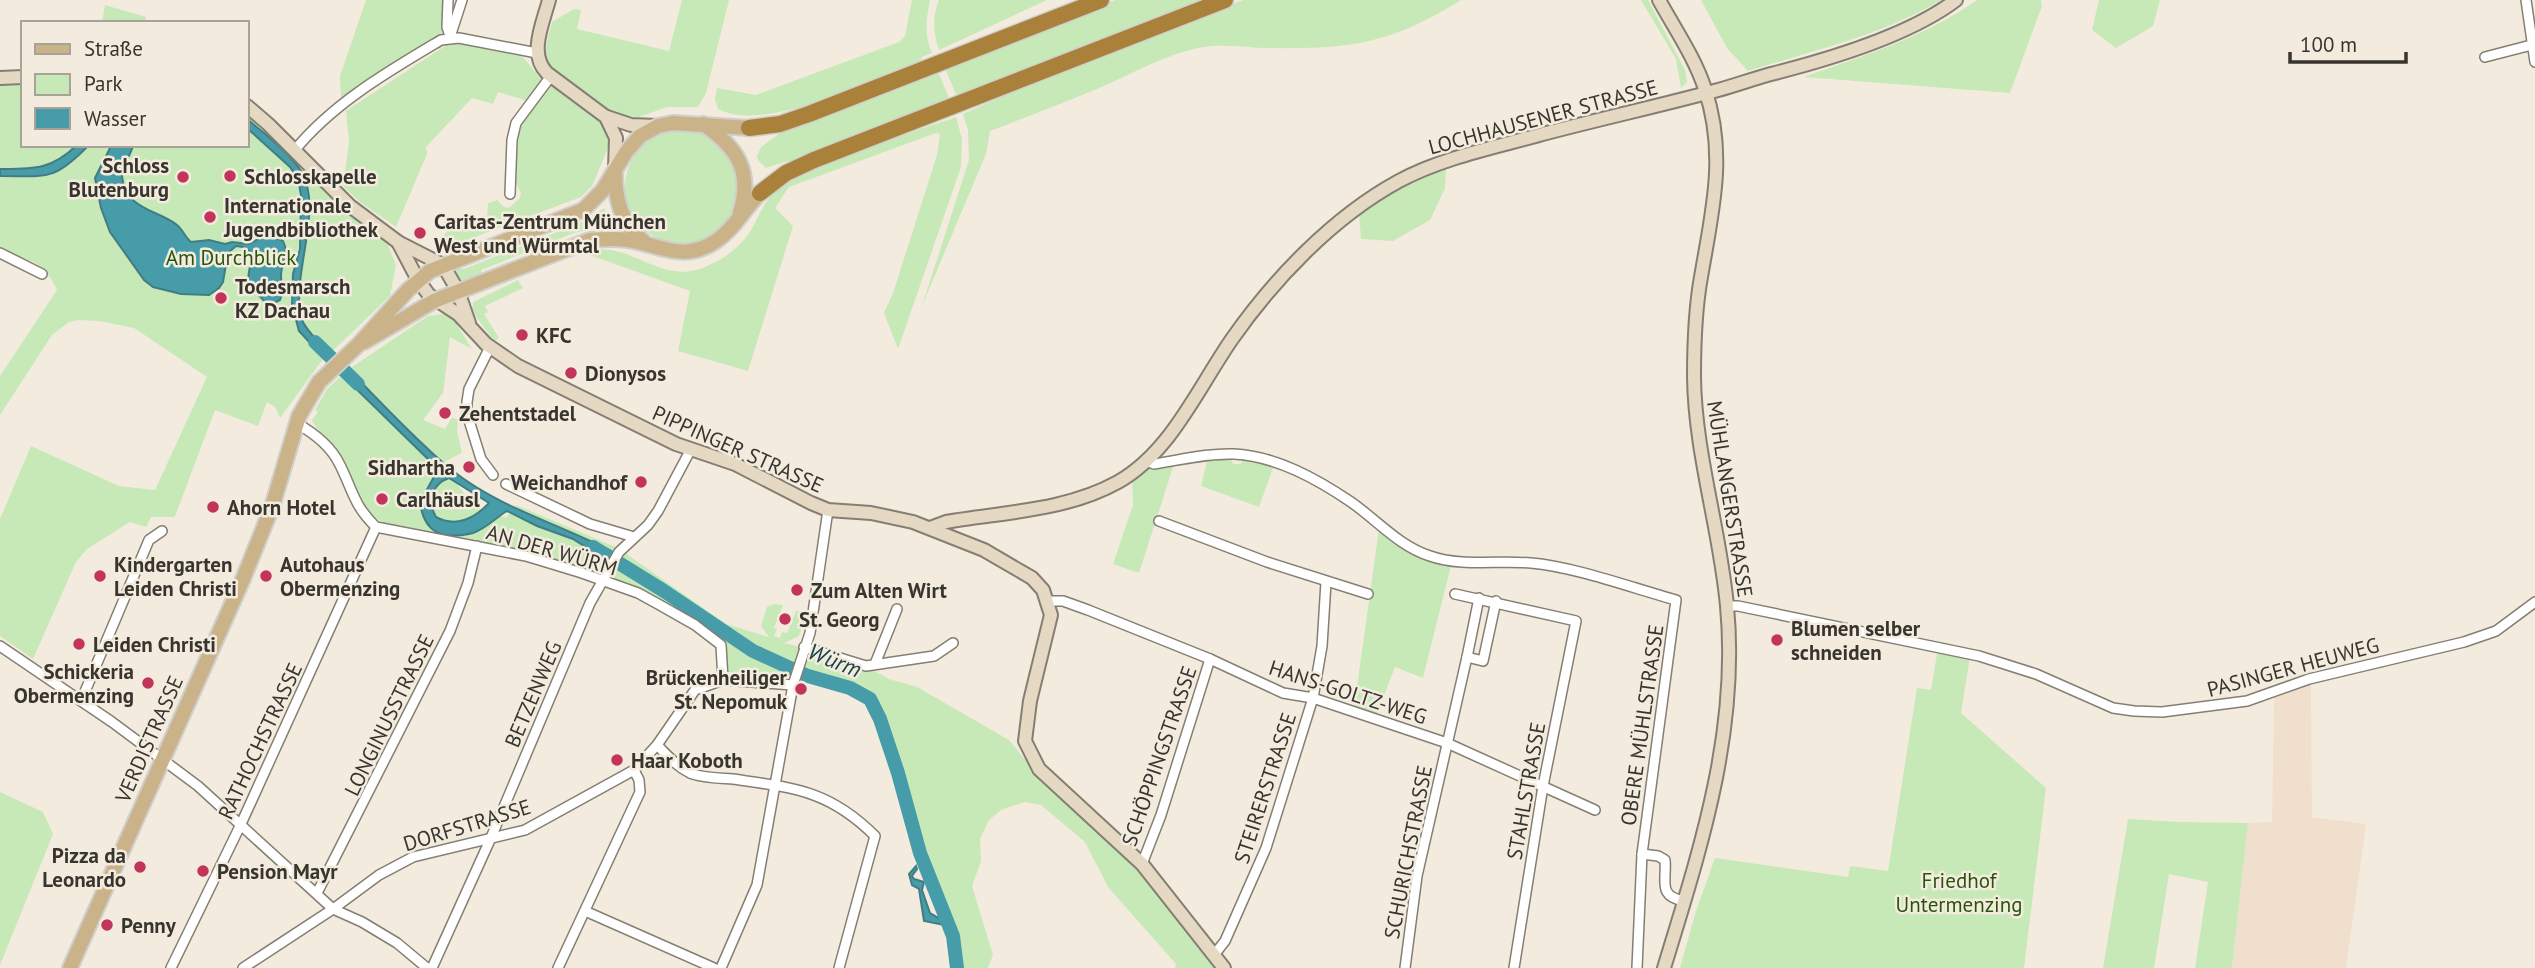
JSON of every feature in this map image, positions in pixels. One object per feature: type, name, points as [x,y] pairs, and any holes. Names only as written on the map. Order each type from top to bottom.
[{"type":"highway","points":[[749,128],[780,124],[800,117],[1101,0]]},
{"type":"highway","points":[[760,193],[786,173],[814,160],[1225,0]]},
{"type":"highway","points":[[1025,29],[1060,2]]},
{"type":"main road","points":[[548,0],[537,53],[539,64],[606,117],[631,125],[657,126],[673,123],[749,128]]},
{"type":"main road","name":"MÜHLANGERSTRASSE","points":[[1659,0],[1700,75],[1706,92],[1716,156],[1717,187],[1697,306],[1695,405],[1727,606],[1728,679],[1723,740],[1708,816],[1664,968]]},
{"type":"main road","name":"LOCHHAUSENER STRASSE","points":[[930,528],[946,522],[1081,499],[1120,481],[1146,461],[1173,428],[1231,340],[1300,258],[1330,229],[1373,196],[1401,180],[1451,159],[1706,92],[1858,48],[1909,26],[1956,0]]},
{"type":"main road","points":[[0,78],[21,77]]},
{"type":"main road","name":"PIPPINGER STRASSE","points":[[248,107],[350,206],[398,242],[443,265],[457,291],[470,326]]},
{"type":"main road","points":[[606,117],[616,138],[615,187],[621,212],[634,233],[647,245]]},
{"type":"main road","points":[[704,124],[726,141],[741,164],[745,191],[739,218]]},
{"type":"main road","name":"VERDISTRASSE","points":[[70,968],[255,548],[279,484],[296,423],[310,395],[330,370],[359,344],[418,280],[443,265],[583,209],[603,190],[626,152],[640,136],[657,126]]},
{"type":"main road","name":"VERDISTRASSE","points":[[359,344],[379,335],[435,300],[590,240],[629,240],[681,253],[699,250],[715,243],[728,231],[760,193]]},
{"type":"main road","name":"PIPPINGER STRASSE","points":[[398,242],[418,280],[435,300],[458,314],[489,347],[518,366],[589,403],[691,449],[735,464],[828,510],[890,515],[984,550],[1021,570],[1043,590],[1048,601]]},
{"type":"main road","points":[[1048,601],[1051,615],[1030,701],[1025,741],[1039,769],[1142,864],[1224,968]]},
{"type":"street","points":[[448,0],[447,27],[450,37]]},
{"type":"street","points":[[450,37],[462,0]]},
{"type":"street","points":[[2526,0],[2535,62]]},
{"type":"street","points":[[294,151],[315,127],[340,106],[432,45],[450,37],[537,53]]},
{"type":"street","points":[[2485,57],[2533,45]]},
{"type":"street","points":[[510,194],[512,140],[516,123],[551,76]]},
{"type":"street","points":[[0,253],[42,275]]},
{"type":"street","points":[[489,347],[469,388],[467,414],[481,458],[493,475]]},
{"type":"street","points":[[296,423],[313,433],[331,451],[340,464],[361,513],[376,527]]},
{"type":"street","name":"BETZENWEG","points":[[429,968],[490,840],[590,603],[619,552],[648,525],[659,510],[691,449]]},
{"type":"street","name":"OBERE MÜHLSTRASSE","points":[[1146,461],[1154,464],[1231,454],[1256,457],[1283,465],[1314,480],[1351,502],[1398,540],[1434,558],[1531,563],[1561,568],[1676,600],[1642,854],[1637,968]]},
{"type":"street","points":[[506,484],[590,524],[634,537]]},
{"type":"street","points":[[721,968],[757,884],[794,681],[810,633],[828,510]]},
{"type":"street","points":[[1159,521],[1326,582],[1368,594]]},
{"type":"street","name":"AN DER WÜRM","points":[[376,527],[526,556],[638,593],[695,625],[721,645],[723,680]]},
{"type":"street","name":"RATHOCHSTRASSE","points":[[171,968],[241,824],[376,527]]},
{"type":"street","points":[[81,701],[149,540],[162,531]]},
{"type":"street","name":"LONGINUSSTRASSE","points":[[317,893],[450,631],[468,583],[477,546]]},
{"type":"street","name":"STEIRERSTRASSE","points":[[1214,955],[1225,941],[1266,848],[1313,698],[1322,646],[1326,582]]},
{"type":"street","points":[[1455,594],[1496,601],[1483,661],[1467,657]]},
{"type":"street","name":"SCHURICHSTRASSE","points":[[1405,968],[1417,876],[1479,598]]},
{"type":"street","name":"HANS-GOLTZ-WEG","points":[[1048,601],[1063,601],[1210,659],[1283,692],[1313,698],[1447,743],[1595,810]]},
{"type":"street","name":"STAHLSTRASSE","points":[[1496,601],[1576,621],[1542,786],[1514,968]]},
{"type":"street","name":"PASINGER HEUWEG","points":[[1727,606],[1738,606],[1979,656],[2036,674],[2113,708],[2162,712],[2247,701],[2309,679],[2464,642],[2496,631],[2535,602]]},
{"type":"street","points":[[876,664],[897,609]]},
{"type":"street","points":[[804,648],[866,666],[934,656],[953,643]]},
{"type":"street","points":[[0,646],[198,786],[333,909],[362,922],[397,943],[429,968]]},
{"type":"street","name":"SCHÖPPINGSTRASSE","points":[[1142,864],[1161,816],[1210,659]]},
{"type":"street","name":"DORFSTRASSE","points":[[243,968],[333,909],[379,875],[413,857],[525,830],[634,769],[657,745],[695,690],[723,680],[794,681]]},
{"type":"street","points":[[657,745],[676,764],[692,774],[813,793],[859,820],[875,836],[839,968]]},
{"type":"street","points":[[558,968],[640,792],[634,769]]},
{"type":"street","name":"OBERE MÜHLSTRASSE","points":[[1642,854],[1658,856],[1665,860],[1665,890],[1676,899],[1684,901]]},
{"type":"street","points":[[585,911],[714,968]]},
{"type":"shaded area","points":[[2311,682],[2312,817],[2366,824],[2346,968],[2232,968],[2248,823],[2272,822],[2274,696]]},
{"type":"green space","points":[[366,0],[444,0],[442,33],[341,100],[340,76]]},
{"type":"green space","points":[[682,0],[729,0],[706,93],[698,107],[667,107],[639,117],[612,115],[545,64],[543,58],[552,22],[574,9],[581,10],[577,29],[669,51]]},
{"type":"green space","points":[[912,0],[930,0],[926,27],[932,53],[922,57],[920,61],[819,102],[790,110],[763,115],[738,115],[718,109],[715,99],[717,88],[756,95],[899,42],[905,36]]},
{"type":"green space","points":[[939,0],[1047,0],[939,50],[934,25]]},
{"type":"green space","points":[[1116,0],[1208,0],[957,97],[945,68]]},
{"type":"green space","points":[[1243,0],[1461,0],[1412,27],[1368,41],[1323,47],[1215,46],[1186,51],[990,131],[986,154],[922,306],[969,160],[968,130],[963,114],[1026,86]]},
{"type":"green space","points":[[1641,0],[1648,0],[1685,70],[1687,82],[1681,88],[1676,59]]},
{"type":"green space","points":[[1701,0],[1941,0],[1871,33],[1748,71],[1727,48]]},
{"type":"green space","points":[[1977,0],[2041,0],[2042,6],[2010,93],[1804,77],[1915,35]]},
{"type":"green space","points":[[2099,0],[2160,0],[2153,26],[2116,48],[2092,30]]},
{"type":"green space","points":[[105,5],[146,17],[145,21],[102,21]]},
{"type":"green space","points":[[451,42],[522,56],[541,79],[540,84],[525,100],[498,92],[493,104],[472,98],[426,147],[427,154],[396,227],[360,202],[343,186],[349,142],[346,111]]},
{"type":"green space","points":[[938,72],[950,100],[790,163],[788,161],[766,168],[758,160],[761,147],[783,131],[819,115]]},
{"type":"green space","name":"Am Durchblick","points":[[0,82],[21,82],[21,147],[248,147],[248,113],[324,191],[388,245],[396,265],[390,296],[320,363],[280,418],[275,407],[267,402],[258,426],[215,410],[174,517],[151,517],[146,527],[130,522],[87,549],[76,562],[33,659],[0,636],[0,519],[31,446],[119,486],[155,490],[207,377],[134,328],[79,320],[69,322],[52,335],[0,415],[0,376],[57,290],[48,275],[35,263],[23,258],[0,258]]},
{"type":"green space","points":[[552,83],[600,117],[610,138],[592,186],[581,197],[438,251],[437,243],[454,224],[487,217],[488,203],[497,200],[509,208],[520,198],[514,166],[518,135],[528,113]]},
{"type":"green space","points":[[956,117],[962,139],[961,167],[898,349],[884,313],[893,293],[937,155],[940,134],[936,133],[789,187],[775,208],[793,226],[748,371],[678,351],[690,291],[590,255],[593,250],[619,252],[682,272],[704,267],[720,260],[741,243],[771,195],[787,181],[817,167]]},
{"type":"green space","points":[[682,130],[704,135],[722,147],[734,165],[739,187],[734,209],[722,227],[704,239],[682,244],[660,239],[642,227],[630,209],[625,187],[630,165],[642,147],[660,135]]},
{"type":"green space","points":[[1446,167],[1445,188],[1430,220],[1393,241],[1361,239],[1359,213],[1376,198]]},
{"type":"green space","points":[[604,208],[609,225],[574,233],[481,270],[482,274],[460,283],[456,270],[458,268],[464,269],[582,222]]},
{"type":"green space","points":[[518,280],[523,288],[485,306],[488,312],[484,314],[499,338],[494,341],[472,311],[473,302]]},
{"type":"green space","points":[[428,316],[451,316],[472,349],[450,337],[443,393],[423,420],[445,429],[452,417],[458,420],[457,431],[462,453],[444,462],[427,447],[473,504],[506,518],[516,505],[618,548],[726,624],[769,637],[761,626],[767,607],[774,604],[783,605],[774,628],[777,629],[774,636],[780,638],[782,632],[787,633],[796,611],[801,612],[804,621],[799,636],[784,643],[856,661],[889,679],[917,687],[1009,740],[1031,767],[1133,864],[1218,968],[1175,968],[1176,964],[1108,887],[1085,842],[1041,805],[1025,802],[1001,810],[989,820],[980,839],[981,861],[972,886],[993,955],[988,968],[956,968],[952,934],[925,870],[895,779],[880,720],[851,688],[788,673],[783,677],[728,672],[723,638],[699,621],[639,589],[527,551],[395,527],[372,514],[363,505],[332,446],[314,424],[312,420],[318,412],[315,410],[327,389],[342,375],[344,377],[349,369]]},
{"type":"green space","points":[[1231,457],[1233,464],[1241,464],[1243,458],[1274,465],[1259,507],[1201,486],[1208,458]]},
{"type":"green space","points":[[1174,464],[1139,573],[1113,564],[1133,505],[1132,478],[1144,468]]},
{"type":"green space","points":[[1380,522],[1417,549],[1453,558],[1423,678],[1395,667],[1376,716],[1354,708]]},
{"type":"green space","name":"Friedhof Untermenzing","points":[[1944,651],[1970,657],[1961,713],[2046,788],[2024,968],[1680,968],[1715,858],[1848,877],[1850,866],[1888,871],[1917,688],[1931,690],[1937,654]]},
{"type":"green space","points":[[0,792],[43,812],[53,834],[0,965]]},
{"type":"green space","points":[[2128,819],[2248,823],[2232,968],[2195,968],[2208,882],[2169,874],[2154,968],[2103,968]]},
{"type":"water","points":[[248,120],[290,157],[301,171],[307,187],[308,224],[299,303],[304,324],[329,353],[324,358],[299,331],[292,305],[293,274],[300,249],[301,195],[298,179],[290,167],[248,129]]},
{"type":"water","points":[[75,147],[87,147],[67,165],[49,174],[0,176],[0,169],[42,166]]},
{"type":"water","points":[[110,147],[132,147],[122,172],[124,187],[129,196],[144,208],[177,225],[191,242],[209,240],[225,244],[249,244],[271,235],[283,241],[285,255],[281,271],[280,300],[269,306],[249,285],[251,255],[244,248],[236,246],[228,253],[223,282],[209,295],[181,294],[153,287],[144,280],[110,232],[101,208],[95,178]]},
{"type":"water","points":[[348,369],[399,422],[471,484],[510,505],[611,551],[606,560],[573,539],[507,511],[473,533],[444,535],[431,528],[422,513],[420,502],[435,475],[435,466],[342,375]],"holes":[[[449,478],[489,503],[471,517],[451,522],[436,517],[432,499],[439,484]]]},
{"type":"water","points":[[916,866],[912,876],[924,882],[922,890],[930,913],[942,920],[944,925],[924,921],[919,889],[912,885],[909,874]]},
{"type":"waterway","name":"Würm","points":[[315,342],[358,384]]},
{"type":"waterway","name":"Würm","points":[[593,547],[753,651],[808,676],[850,688],[870,699],[880,719],[898,773],[920,853],[953,936],[957,968]]},
{"type":"place","name":"Schlosskapelle","points":[[230,176]]},
{"type":"place","name":"Schloss Blutenburg","points":[[183,177]]},
{"type":"place","name":"Internationale Jugendbibliothek","points":[[210,217]]},
{"type":"place","name":"Caritas-Zentrum München West und Würmtal","points":[[420,233]]},
{"type":"place","name":"Todesmarsch KZ Dachau","points":[[221,298]]},
{"type":"place","name":"KFC","points":[[522,335]]},
{"type":"place","name":"Dionysos","points":[[571,373]]},
{"type":"place","name":"Zehentstadel","points":[[445,413]]},
{"type":"place","name":"Sidhartha","points":[[469,467]]},
{"type":"place","name":"Weichandhof","points":[[641,482]]},
{"type":"place","name":"Carlhäusl","points":[[382,499]]},
{"type":"place","name":"Ahorn Hotel","points":[[213,507]]},
{"type":"place","name":"Kindergarten Leiden Christi","points":[[100,576]]},
{"type":"place","name":"Autohaus Obermenzing","points":[[266,576]]},
{"type":"place","name":"Zum Alten Wirt","points":[[797,590]]},
{"type":"place","name":"St. Georg","points":[[785,619]]},
{"type":"place","name":"Blumen selber schneiden","points":[[1777,640]]},
{"type":"place","name":"Leiden Christi","points":[[79,644]]},
{"type":"place","name":"Schickeria Obermenzing","points":[[148,683]]},
{"type":"place","name":"Brückenheiliger St. Nepomuk","points":[[801,689]]},
{"type":"place","name":"Haar Koboth","points":[[617,760]]},
{"type":"place","name":"Pizza da Leonardo","points":[[140,867]]},
{"type":"place","name":"Pension Mayr","points":[[203,871]]},
{"type":"place","name":"Penny","points":[[107,925]]}]
